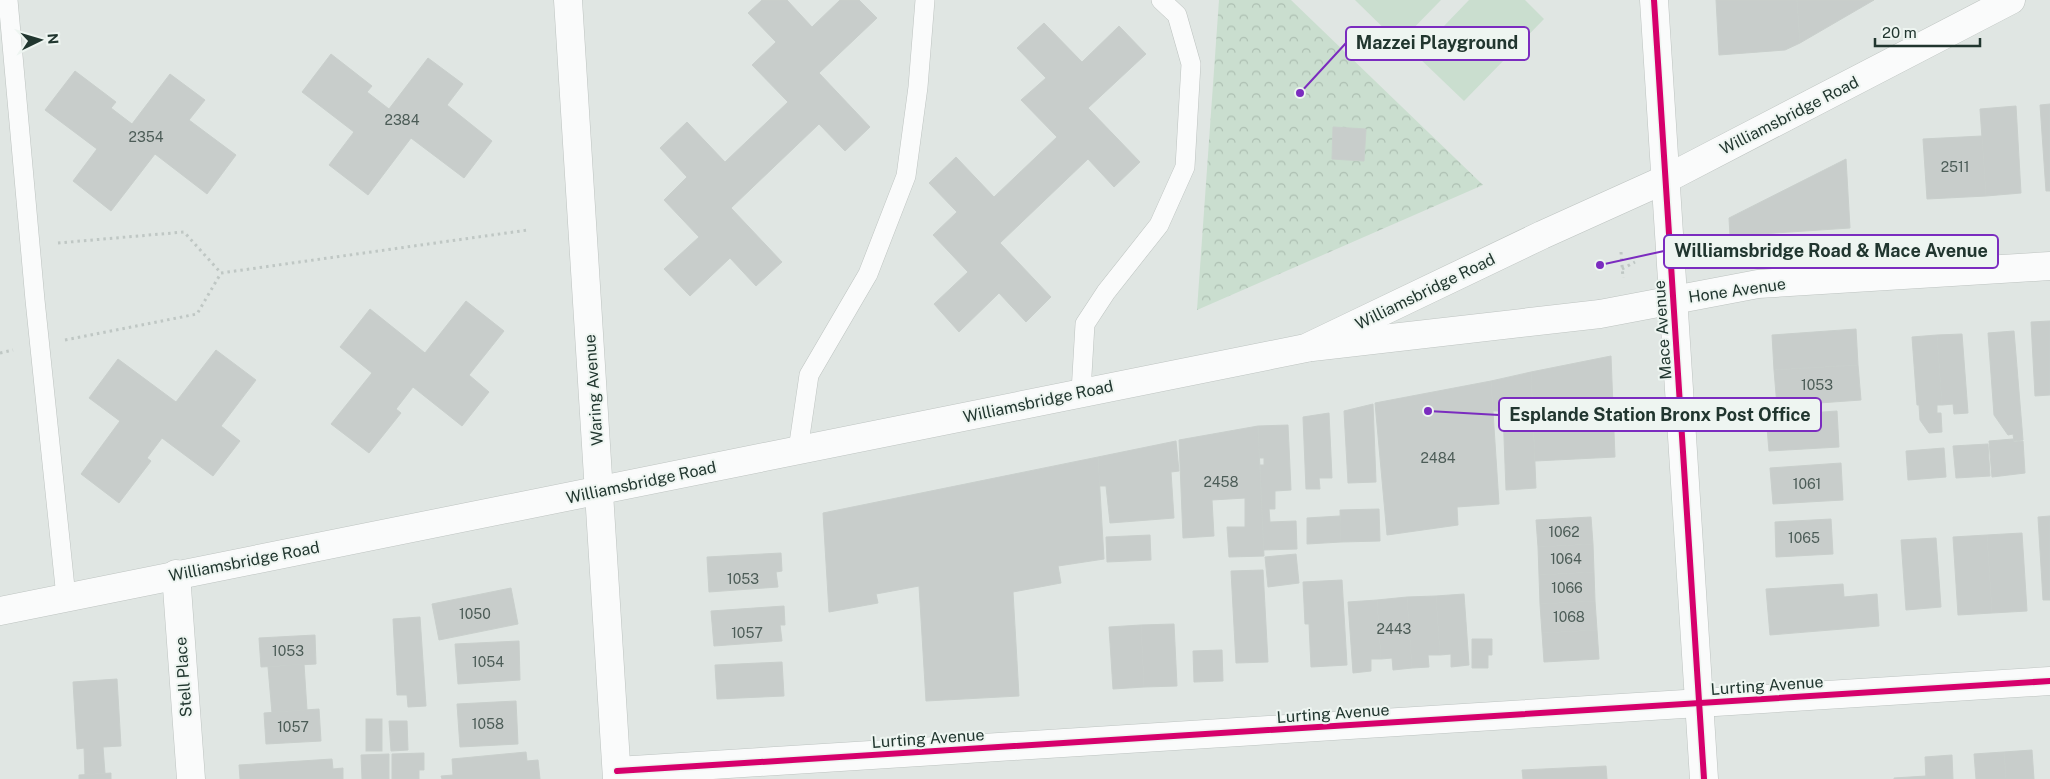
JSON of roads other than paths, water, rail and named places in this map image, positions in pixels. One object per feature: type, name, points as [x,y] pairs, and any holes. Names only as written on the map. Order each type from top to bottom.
[{"type":"street","name":"Waring Avenue","points":[[568,0],[617,775]]},
{"type":"street","name":"Mace Avenue","points":[[1654,0],[1704,779]]},
{"type":"street","name":"Williamsbridge Road","points":[[0,610],[1306,348],[1542,235],[1666,179],[2010,0]]},
{"type":"street","name":"Hone Avenue","points":[[1306,348],[1600,314],[1758,284],[2050,266]]},
{"type":"street","name":"Stell Place","points":[[176,574],[191,779]]},
{"type":"street","name":"Lurting Avenue","points":[[617,775],[2050,681]]},
{"type":"lane","points":[[8,0],[29,245],[66,597]]},
{"type":"lane","points":[[798,450],[809,375],[868,274],[906,176],[918,87],[925,0]]},
{"type":"lane","points":[[1081,392],[1085,324],[1106,292],[1159,224],[1185,167],[1191,64],[1177,15],[1161,0]]},
{"type":"place","name":"Mazzei Playground","points":[[1300,93]]},
{"type":"place","name":"Williamsbridge Road & Mace Avenue","points":[[1600,265]]},
{"type":"place","name":"Esplande Station Bronx Post Office","points":[[1428,411]]}]
